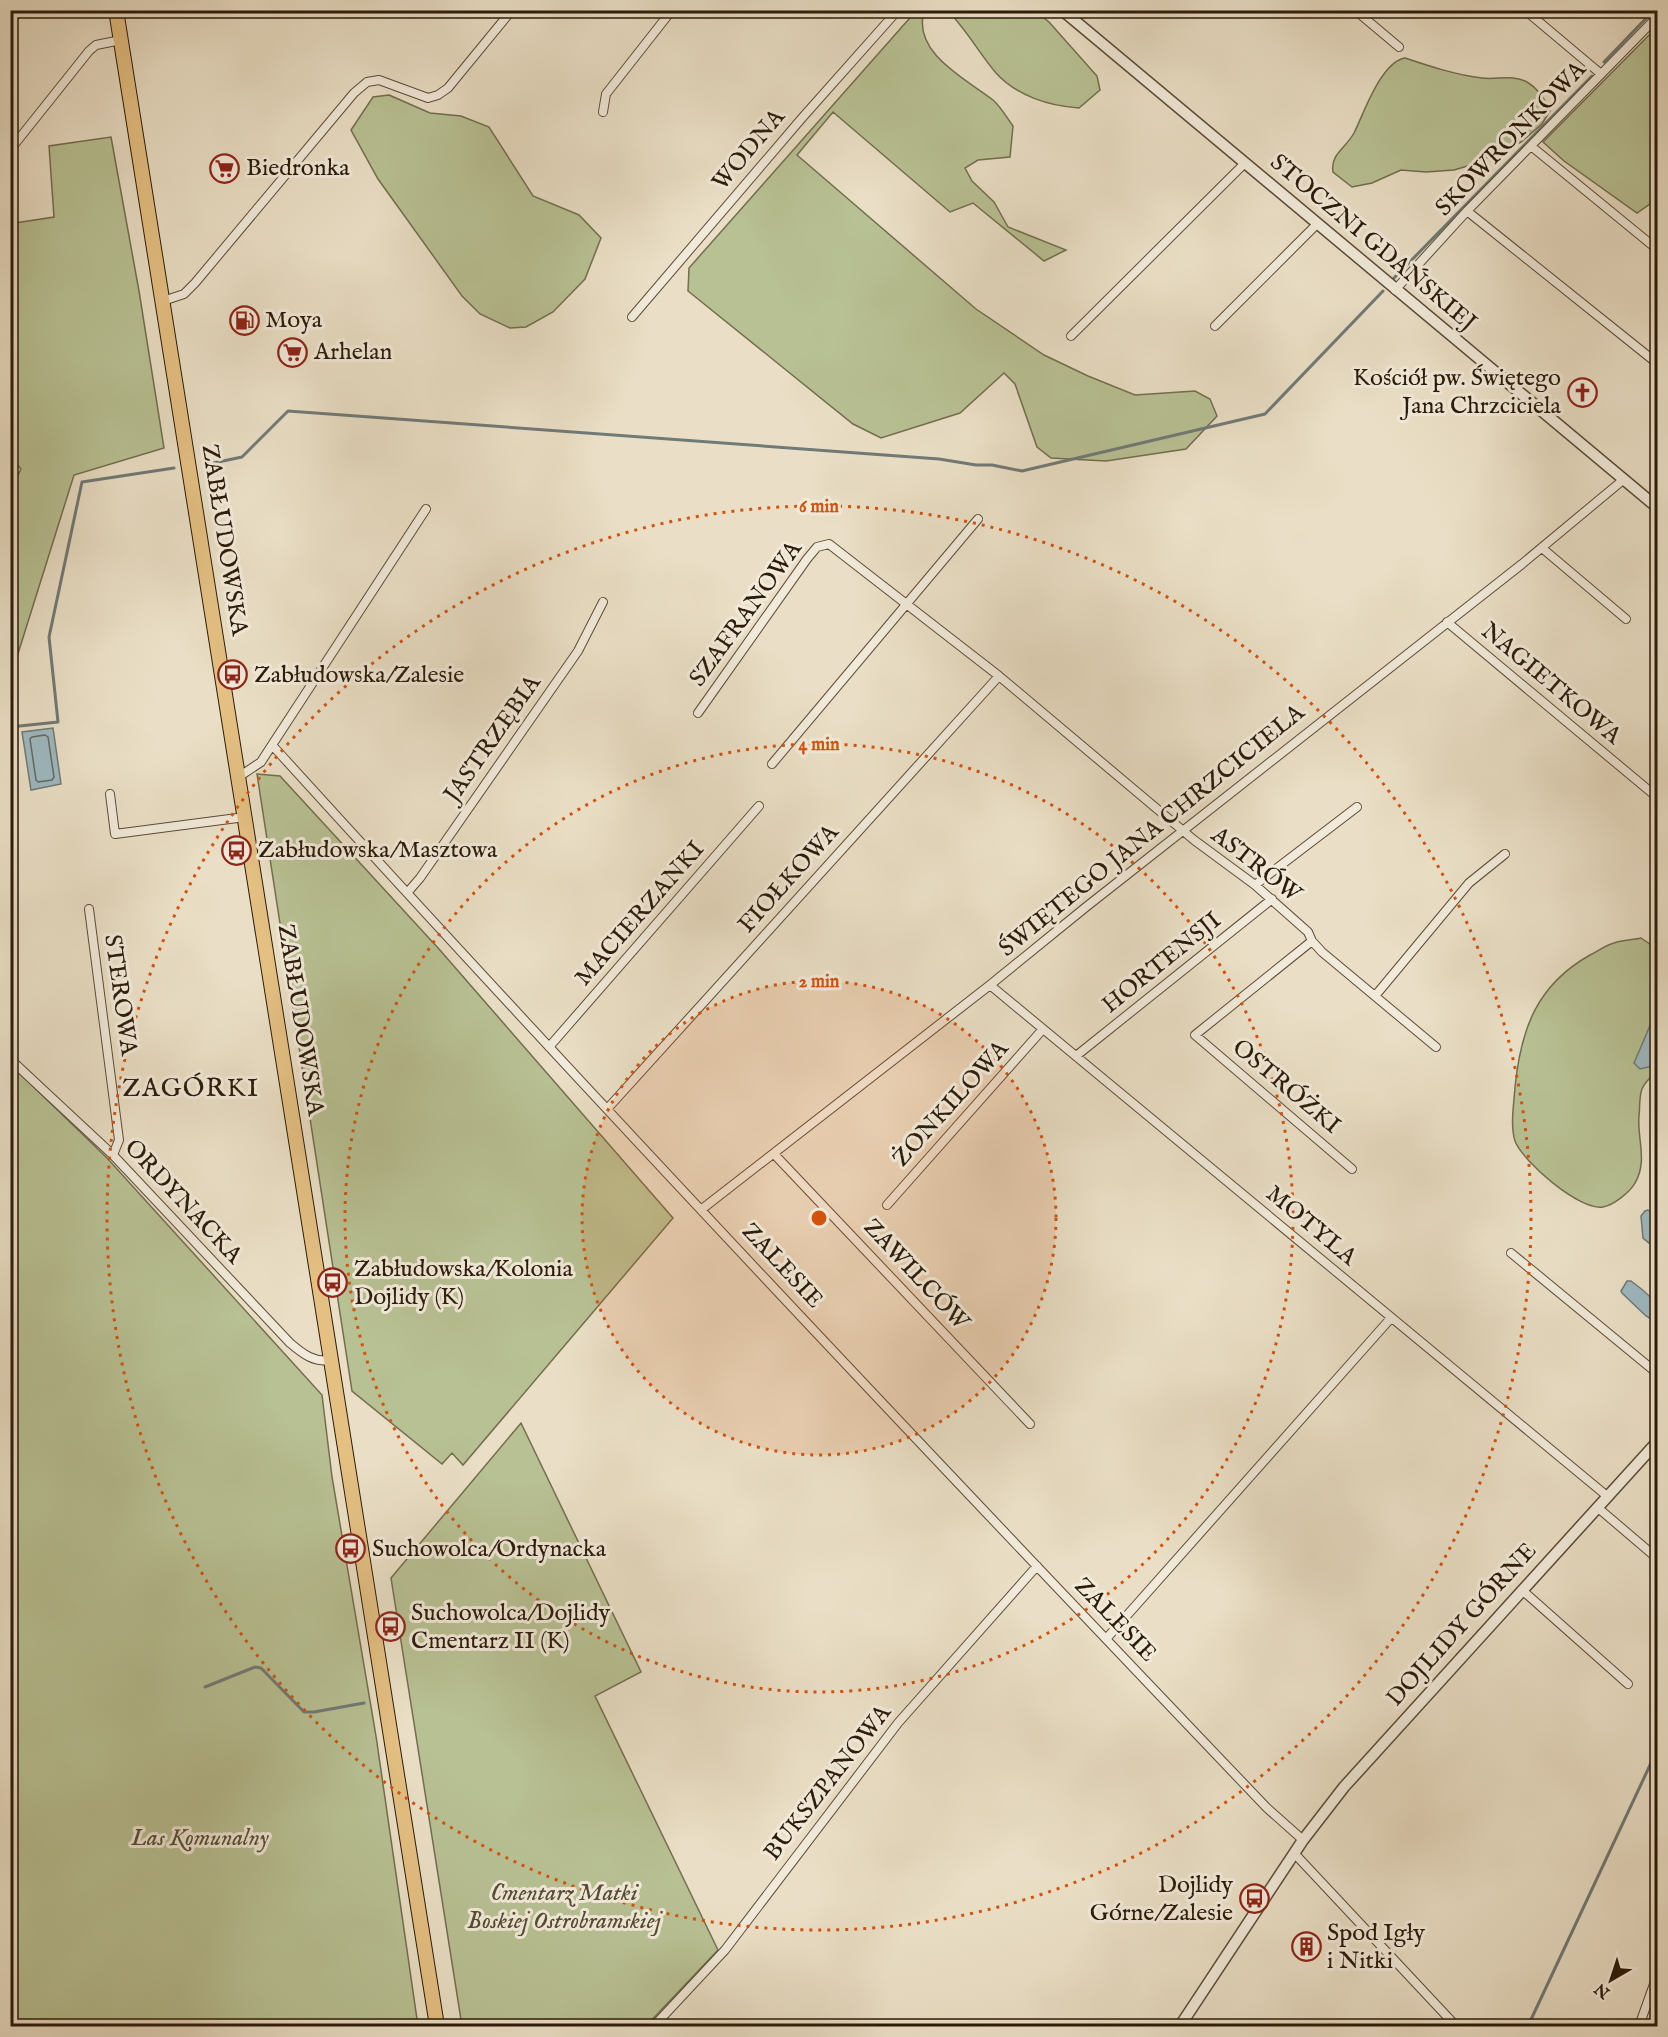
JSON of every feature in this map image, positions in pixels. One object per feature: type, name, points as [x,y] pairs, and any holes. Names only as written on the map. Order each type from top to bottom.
[{"type":"highway","name":"ZABŁUDOWSKA","points":[[116,10],[240,776],[437,2026]]},
{"type":"street","points":[[163,301],[184,294],[195,284],[354,93],[367,82],[379,80],[428,98],[438,95],[448,88],[512,10]]},
{"type":"street","points":[[603,112],[606,94],[672,10]]},
{"type":"street","name":"WODNA","points":[[632,317],[898,10]]},
{"type":"street","name":"STOCZNI GDAŃSKIEJ","points":[[1062,10],[1658,508]]},
{"type":"street","points":[[1355,10],[1399,47]]},
{"type":"street","points":[[1525,10],[1601,74]]},
{"type":"street","name":"SKOWRONKOWA","points":[[1395,290],[1467,211],[1658,16]]},
{"type":"street","points":[[10,150],[89,51],[96,45],[121,40]]},
{"type":"street","points":[[1531,146],[1658,250]]},
{"type":"street","points":[[1071,336],[1245,163]]},
{"type":"street","points":[[1467,211],[1658,364]]},
{"type":"street","points":[[1215,326],[1317,224]]},
{"type":"street","name":"ŚWIĘTEGO JANA CHRZCICIELA","points":[[702,1209],[990,985],[1542,548],[1623,480]]},
{"type":"street","points":[[240,776],[261,762],[426,509]]},
{"type":"street","points":[[772,764],[978,519]]},
{"type":"street","name":"ASTRÓW","points":[[830,544],[999,676],[1183,830],[1272,899],[1308,932],[1312,941],[1436,1047]]},
{"type":"street","name":"SZAFRANOWA","points":[[698,713],[807,559],[817,547],[830,544]]},
{"type":"street","points":[[1542,548],[1626,619]]},
{"type":"street","name":"JASTRZĘBIA","points":[[407,893],[420,878],[578,651],[603,602]]},
{"type":"street","name":"NAGIETKOWA","points":[[1447,622],[1658,798]]},
{"type":"street","name":"FIOŁKOWA","points":[[608,1108],[999,676]]},
{"type":"street","name":"ZALESIE","points":[[272,745],[549,1047],[1036,1566],[1267,1808],[1303,1840]]},
{"type":"street","points":[[111,794],[115,834],[245,817]]},
{"type":"street","name":"MACIERZANKI","points":[[549,1047],[759,806]]},
{"type":"street","points":[[1255,885],[1357,807]]},
{"type":"street","points":[[1375,996],[1469,883],[1505,854]]},
{"type":"street","name":"HORTENSJI","points":[[1076,1056],[1272,899]]},
{"type":"street","name":"STEROWA","points":[[89,909],[119,1140],[113,1155]]},
{"type":"street","name":"OSTRÓŻKI","points":[[1312,941],[1195,1035],[1352,1168]]},
{"type":"street","name":"MOTYLA","points":[[990,985],[1607,1496]]},
{"type":"street","name":"ŻONKILOWA","points":[[887,1205],[1043,1029]]},
{"type":"street","name":"ORDYNACKA","points":[[10,1059],[113,1155],[290,1343],[314,1360],[323,1362],[332,1360]]},
{"type":"street","name":"ZAWILCÓW","points":[[774,1154],[1030,1424]]},
{"type":"street","points":[[1511,1253],[1658,1374]]},
{"type":"street","points":[[1106,1639],[1391,1318]]},
{"type":"street","name":"DOJLIDY GÓRNE","points":[[1180,2026],[1294,1853],[1344,1787],[1658,1441]]},
{"type":"street","points":[[1597,1507],[1658,1559]]},
{"type":"street","name":"BUKSZPANOWA","points":[[654,2026],[724,1950],[898,1723],[1036,1566]]},
{"type":"street","points":[[1522,1590],[1628,1684]]},
{"type":"street","points":[[1294,1853],[1456,2026]]},
{"type":"street","points":[[1639,2026],[1658,1973]]},
{"type":"green space","points":[[916,11],[924,11],[922,26],[933,52],[956,74],[993,100],[1013,126],[1010,157],[978,160],[965,168],[972,181],[994,202],[1008,227],[1066,250],[1044,261],[973,203],[950,212],[833,112],[797,155],[976,309],[1044,355],[1135,395],[1195,391],[1210,399],[1217,416],[1186,449],[1106,461],[1051,458],[1037,447],[1015,384],[1004,373],[960,413],[881,438],[853,424],[688,291],[689,268]]},
{"type":"green space","points":[[948,11],[1035,11],[1049,22],[1097,76],[1100,90],[1079,108],[1056,105],[1024,94],[996,73]]},
{"type":"green space","points":[[1657,27],[1657,199],[1637,213],[1564,161],[1543,142]]},
{"type":"green space","points":[[1405,58],[1472,77],[1522,80],[1538,91],[1550,111],[1542,124],[1521,142],[1471,165],[1454,170],[1426,172],[1401,170],[1372,183],[1352,187],[1333,172],[1334,160],[1354,133],[1381,78],[1396,62]]},
{"type":"green space","points":[[389,95],[430,113],[461,116],[489,127],[533,196],[579,215],[601,238],[585,279],[553,312],[526,327],[510,328],[480,314],[462,296],[378,179],[351,130],[373,97]]},
{"type":"green space","points":[[111,137],[164,448],[74,475],[11,676],[10,492],[21,469],[10,457],[11,228],[15,223],[54,217],[49,146]]},
{"type":"green space","points":[[257,774],[280,776],[439,949],[673,1218],[463,1465],[452,1453],[442,1464],[352,1391]]},
{"type":"green space","points":[[1641,938],[1657,949],[1658,1064],[1643,1086],[1640,1095],[1641,1166],[1635,1183],[1621,1198],[1607,1206],[1593,1206],[1553,1183],[1529,1161],[1515,1141],[1513,1114],[1518,1066],[1527,1027],[1545,994],[1557,980],[1572,967],[1605,947],[1617,942]]},
{"type":"green space","name":"Las Komunalny","points":[[10,1064],[107,1158],[322,1395],[332,1477],[376,1736],[418,2026],[11,2026]]},
{"type":"green space","name":"Cmentarz Matki Boskiej Ostrobramskiej","points":[[521,1423],[641,1672],[595,1696],[718,1950],[646,2026],[462,2026],[391,1578]]},
{"type":"water","points":[[53,728],[61,784],[31,790],[22,732]]},
{"type":"water","points":[[1657,1009],[1657,1063],[1640,1069],[1634,1063]]},
{"type":"water","points":[[1648,1210],[1657,1216],[1657,1246],[1643,1238],[1641,1216]]},
{"type":"water","points":[[1627,1281],[1631,1281],[1651,1298],[1656,1309],[1657,1323],[1646,1316],[1622,1293]]},
{"type":"waterway","points":[[1604,62],[1654,10]]},
{"type":"waterway","points":[[1394,278],[1592,76]]},
{"type":"waterway","points":[[204,465],[242,457],[288,411],[939,459],[1022,471],[1265,414],[1383,291]]},
{"type":"waterway","points":[[10,727],[58,722],[49,637],[82,482],[174,468]]},
{"type":"waterway","points":[[205,1687],[255,1667],[261,1668],[304,1712],[364,1703]]},
{"type":"waterway","points":[[1528,2026],[1658,1748]]},
{"type":"place","name":"Biedronka","points":[[225,168]]},
{"type":"place","name":"Moya","points":[[244,320]]},
{"type":"place","name":"Arhelan","points":[[293,352]]},
{"type":"place","name":"Kościół pw. Świętego Jana Chrzciciela","points":[[1582,392]]},
{"type":"place","name":"Zabłudowska/Zalesie","points":[[233,675]]},
{"type":"place","name":"Zabłudowska/Masztowa","points":[[237,850]]},
{"type":"place","name":"Zabłudowska/Kolonia Dojlidy (K)","points":[[333,1283]]},
{"type":"place","name":"Suchowolca/Ordynacka","points":[[351,1549]]},
{"type":"place","name":"Suchowolca/Dojlidy Cmentarz II (K)","points":[[390,1627]]},
{"type":"place","name":"Dojlidy Górne/Zalesie","points":[[1254,1899]]},
{"type":"place","name":"Spod Igły i Nitki","points":[[1306,1947]]},
{"type":"district","name":"ZAGÓRKI","points":[[191,1088]]}]
